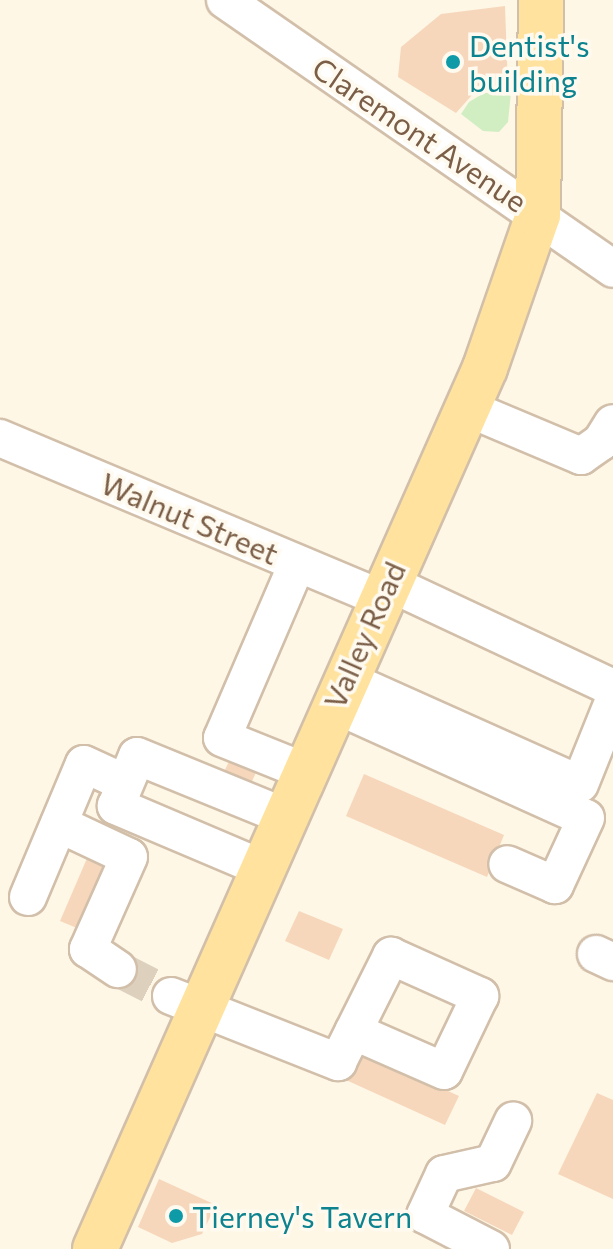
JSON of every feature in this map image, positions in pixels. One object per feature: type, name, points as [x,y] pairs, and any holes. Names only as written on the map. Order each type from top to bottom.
[{"type":"main road","name":"Valley Road","points":[[95,1249],[186,1003],[262,868],[467,408],[538,215],[541,0]]},
{"type":"street","name":"Claremont Avenue","points":[[225,0],[613,269]]},
{"type":"street","points":[[467,408],[581,456],[601,442],[613,423]]},
{"type":"street","name":"Walnut Street","points":[[0,438],[297,564],[384,590],[613,688]]},
{"type":"street","points":[[297,564],[222,738],[304,771]]},
{"type":"street","points":[[339,692],[580,784],[613,702]]},
{"type":"street","points":[[339,692],[586,818],[555,885],[507,864]]},
{"type":"street","points":[[262,868],[116,806],[125,783],[137,756],[284,816]]},
{"type":"street","points":[[28,897],[84,764],[125,783]]},
{"type":"street","points":[[59,824],[129,857],[88,949],[118,969]]},
{"type":"street","points":[[186,1003],[338,1062],[353,1031]]},
{"type":"street","points":[[491,1249],[425,1215],[444,1174],[493,1163],[513,1121]]},
{"type":"green space","points":[[511,92],[508,122],[499,132],[483,131],[461,114],[469,102],[484,93]]},
{"type":"building","name":"Dentist's building","points":[[505,6],[508,87],[480,86],[456,113],[398,77],[401,47],[441,14]]},
{"type":"building","points":[[237,745],[263,757],[248,790],[221,778]]},
{"type":"building","points":[[364,774],[504,835],[487,877],[346,816]]},
{"type":"building","points":[[91,849],[115,859],[84,931],[60,921]]},
{"type":"building","points":[[299,911],[343,929],[329,960],[285,941]]},
{"type":"building","points":[[360,1051],[459,1096],[445,1125],[346,1080]]},
{"type":"building","points":[[597,1093],[613,1100],[613,1199],[558,1174]]},
{"type":"building","name":"Tierney's Tavern","points":[[159,1179],[216,1205],[202,1234],[172,1243],[138,1227]]},
{"type":"building","points":[[476,1188],[524,1212],[512,1235],[464,1211]]},
{"type":"tunnel","points":[[118,969],[171,996]]},
{"type":"place","name":"Dentist's building","points":[[453,62]]},
{"type":"place","name":"Tierney's Tavern","points":[[176,1216]]}]
